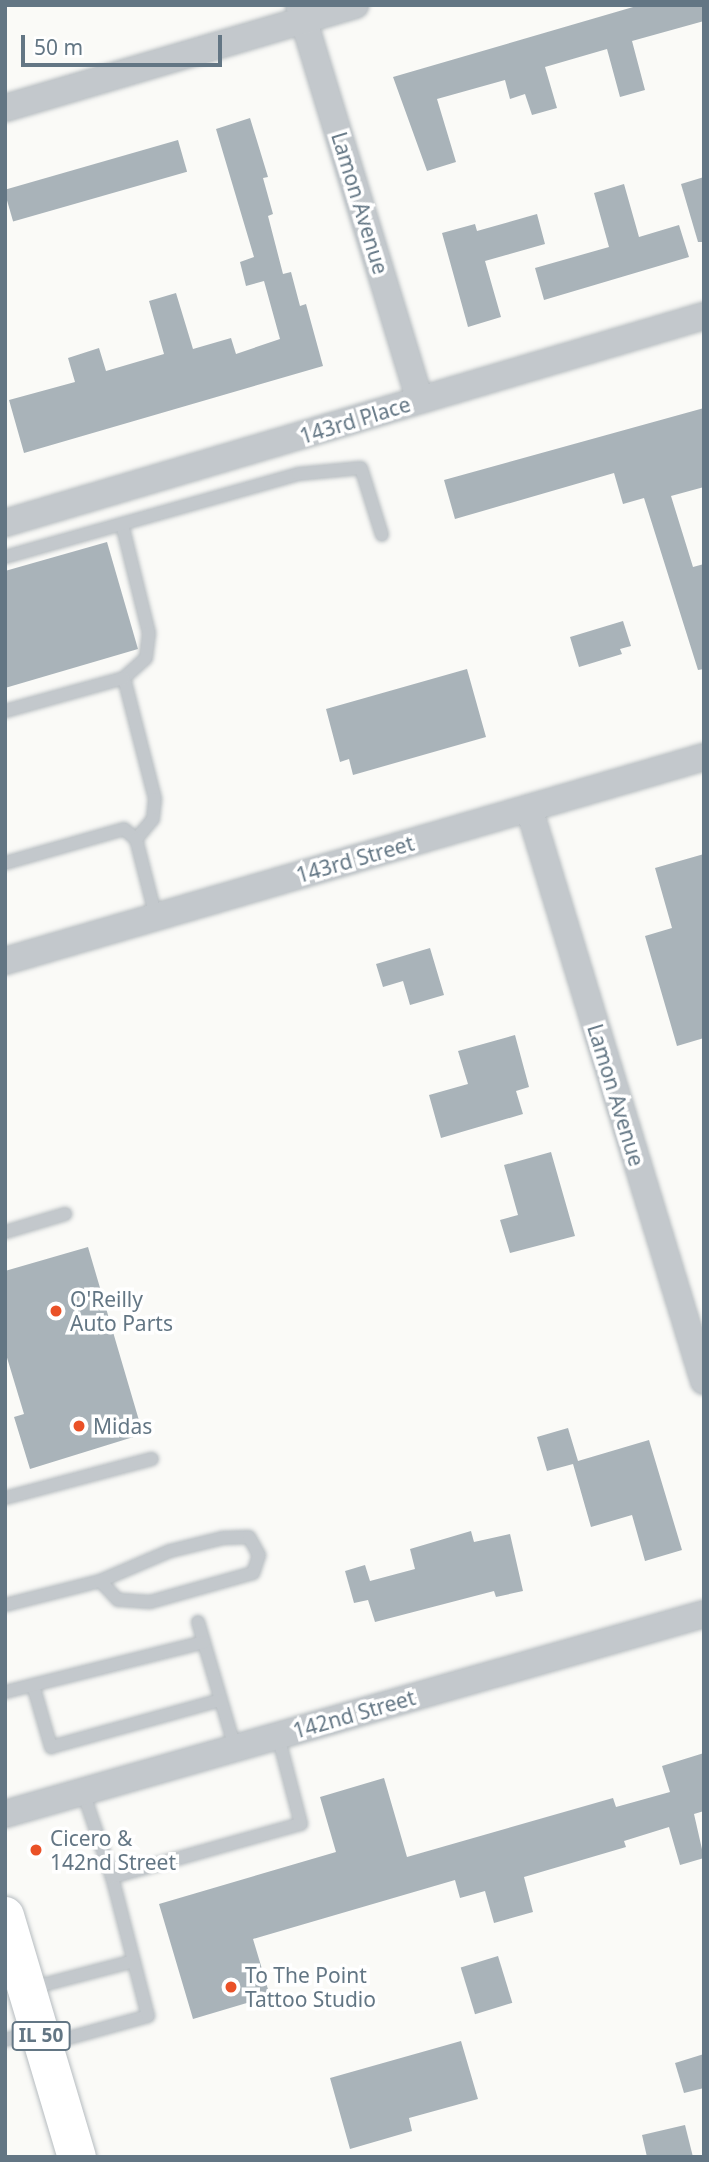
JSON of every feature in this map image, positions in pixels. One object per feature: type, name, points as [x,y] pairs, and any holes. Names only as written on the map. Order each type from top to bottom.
[{"type":"main road","name":"IL 50","points":[[5,1916],[27,1989],[29,2038],[77,2157]]},
{"type":"street","points":[[5,108],[301,13],[355,5]]},
{"type":"street","name":"Lamon Avenue","points":[[301,13],[421,400]]},
{"type":"street","name":"143rd Place","points":[[5,523],[704,316]]},
{"type":"street","name":"143rd Street","points":[[5,961],[704,757]]},
{"type":"street","name":"Lamon Avenue","points":[[529,808],[704,1381]]},
{"type":"street","name":"142nd Street","points":[[5,1814],[704,1614]]},
{"type":"lane","points":[[5,557],[298,474],[360,468],[382,535]]},
{"type":"lane","points":[[5,711],[124,678],[146,658],[149,633],[122,524]]},
{"type":"lane","points":[[124,678],[155,799],[153,819],[136,839]]},
{"type":"lane","points":[[5,863],[124,829],[136,839],[156,917]]},
{"type":"lane","points":[[5,1232],[65,1214]]},
{"type":"lane","points":[[5,1498],[152,1459]]},
{"type":"lane","points":[[5,1605],[100,1581],[170,1551],[223,1538],[249,1537],[259,1555],[253,1573],[149,1602],[118,1600],[100,1581]]},
{"type":"lane","points":[[198,1622],[235,1748]]},
{"type":"lane","points":[[5,1692],[204,1642]]},
{"type":"lane","points":[[33,1685],[51,1747],[221,1700]]},
{"type":"lane","points":[[112,1877],[300,1824],[278,1736]]},
{"type":"lane","points":[[29,2038],[148,2016],[112,1877],[83,1792]]},
{"type":"lane","points":[[27,1989],[134,1961]]},
{"type":"building","points":[[640,5],[704,5],[704,21],[632,41],[645,90],[620,97],[607,49],[545,67],[557,108],[532,115],[525,94],[510,99],[505,80],[437,99],[456,162],[427,171],[393,77]]},
{"type":"building","points":[[250,118],[268,177],[263,178],[273,214],[268,216],[283,274],[291,272],[300,306],[306,304],[323,366],[24,453],[9,400],[75,382],[68,358],[99,348],[106,371],[164,354],[149,301],[176,293],[193,349],[231,338],[236,354],[280,339],[264,281],[246,286],[240,262],[254,257],[216,129]]},
{"type":"building","points":[[178,140],[187,172],[13,222],[5,190]]},
{"type":"building","points":[[704,177],[704,242],[698,242],[681,184]]},
{"type":"building","points":[[624,184],[639,237],[679,225],[689,257],[544,300],[535,268],[609,247],[594,193]]},
{"type":"building","points":[[537,214],[545,244],[485,261],[501,317],[468,327],[442,233],[475,224],[477,231]]},
{"type":"building","points":[[704,408],[704,487],[671,496],[693,567],[704,564],[704,669],[698,670],[644,498],[623,504],[614,473],[455,519],[444,480]]},
{"type":"building","points":[[107,542],[138,649],[5,688],[5,571]]},
{"type":"building","points":[[623,621],[631,646],[620,649],[622,654],[579,667],[570,637]]},
{"type":"building","points":[[467,669],[486,737],[353,775],[349,759],[340,762],[326,709]]},
{"type":"building","points":[[704,854],[704,1038],[677,1046],[645,936],[672,928],[655,868]]},
{"type":"building","points":[[430,948],[444,995],[410,1005],[403,981],[383,987],[376,964]]},
{"type":"building","points":[[515,1035],[529,1087],[516,1091],[523,1114],[441,1138],[429,1095],[468,1084],[458,1051]]},
{"type":"building","points":[[551,1152],[575,1236],[510,1253],[500,1220],[518,1215],[504,1165]]},
{"type":"building","points":[[88,1247],[143,1434],[30,1469],[14,1417],[24,1414],[5,1351],[5,1271]]},
{"type":"building","points":[[568,1428],[578,1461],[649,1440],[682,1550],[645,1561],[632,1515],[591,1527],[573,1464],[547,1471],[537,1437]]},
{"type":"building","points":[[471,1531],[474,1542],[510,1534],[523,1591],[496,1597],[494,1591],[375,1622],[368,1600],[354,1603],[345,1571],[365,1565],[370,1581],[415,1569],[410,1549]]},
{"type":"building","points":[[704,1753],[704,1811],[694,1814],[704,1858],[680,1865],[669,1827],[624,1841],[626,1847],[524,1877],[533,1912],[494,1923],[485,1891],[460,1898],[455,1880],[253,1939],[270,1996],[193,2019],[159,1904],[336,1852],[320,1797],[384,1778],[407,1857],[613,1798],[616,1807],[670,1792],[662,1766]]},
{"type":"building","points":[[498,1956],[512,2003],[475,2014],[461,1967]]},
{"type":"building","points":[[461,2041],[478,2099],[409,2118],[412,2131],[350,2149],[330,2078]]},
{"type":"building","points":[[704,2054],[704,2088],[684,2093],[675,2063]]},
{"type":"building","points":[[685,2125],[693,2157],[647,2157],[642,2135]]},
{"type":"place","name":"O'Reilly Auto Parts","points":[[56,1311]]},
{"type":"place","name":"Midas","points":[[79,1426]]},
{"type":"place","name":"Cicero & 142nd Street","points":[[36,1850]]},
{"type":"place","name":"To The Point Tattoo Studio","points":[[231,1987]]}]
